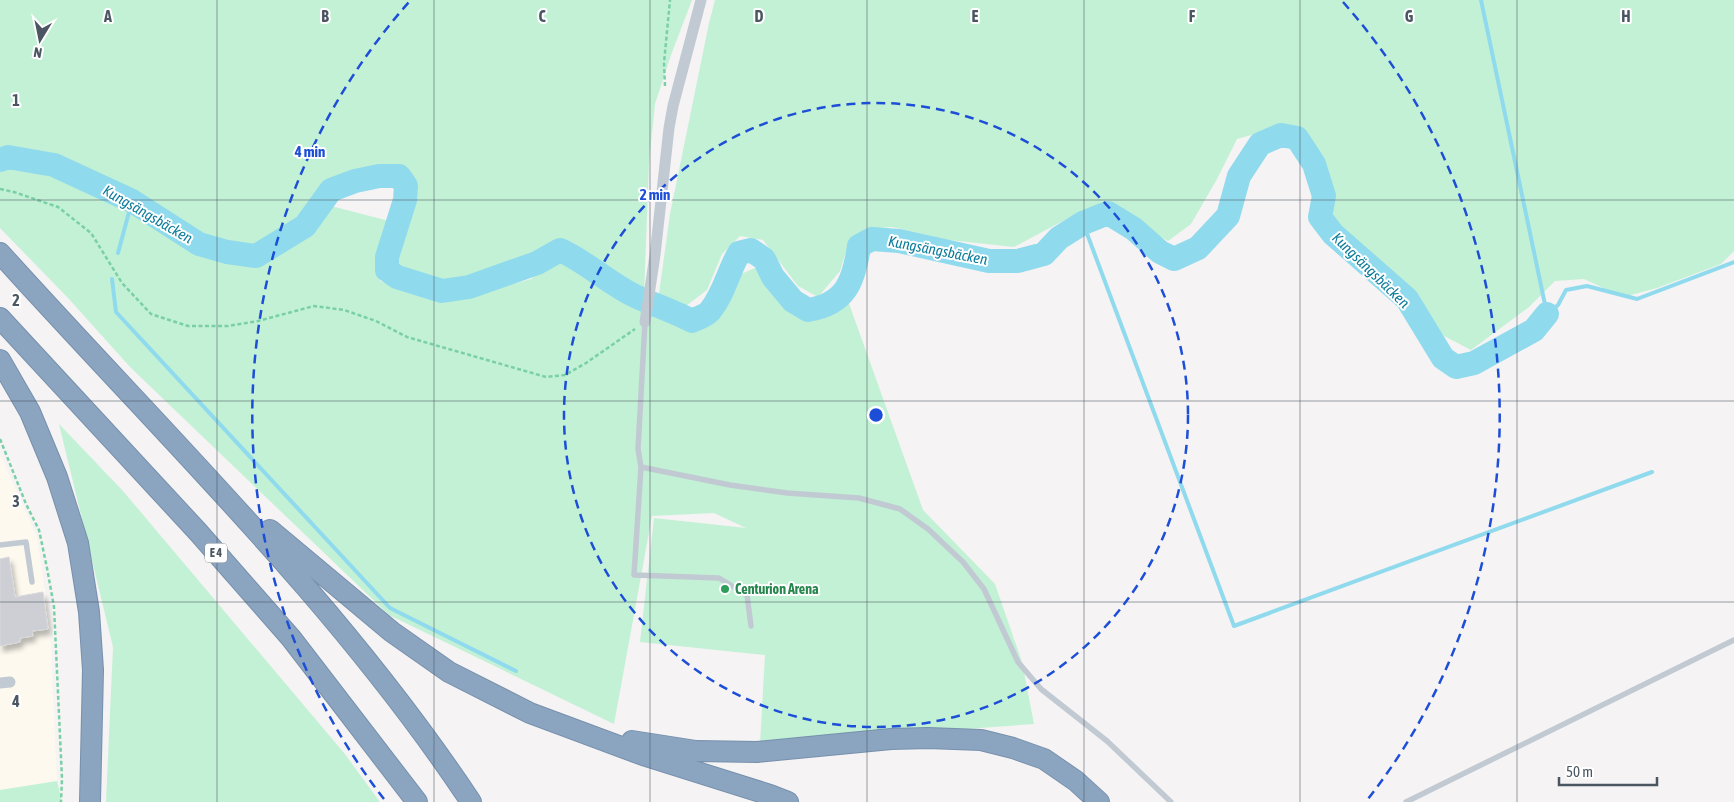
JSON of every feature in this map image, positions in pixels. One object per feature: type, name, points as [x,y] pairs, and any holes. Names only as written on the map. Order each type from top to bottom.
[{"type":"highway","points":[[0,252],[254,526],[332,618],[435,748],[471,802]]},
{"type":"highway","name":"E 4","points":[[0,318],[198,532],[291,638],[417,802]]},
{"type":"highway","points":[[0,360],[30,412],[57,477],[78,543],[89,612],[93,670],[90,802]]},
{"type":"highway","points":[[213,482],[392,632],[449,672],[530,713],[643,755],[788,802]]},
{"type":"highway","points":[[586,734],[696,751],[749,752],[891,739],[982,740],[1044,759],[1076,781],[1099,802]]},
{"type":"street","points":[[645,322],[652,279],[670,121],[701,0]]},
{"type":"lane","points":[[645,322],[638,449],[641,467],[634,575],[719,578],[747,595],[751,626]]},
{"type":"lane","points":[[641,467],[730,485],[787,493],[859,498],[900,509],[928,529],[963,562],[984,589],[1018,662],[1041,689],[1107,741],[1171,802]]},
{"type":"lane","points":[[0,545],[26,542],[32,582]]},
{"type":"lane","points":[[1406,802],[1734,640]]},
{"type":"path","points":[[0,190],[14,192],[58,207],[91,233],[122,283],[151,314],[188,326],[228,326],[258,321],[314,306],[344,310],[376,321],[407,337],[546,377],[565,375],[586,363],[645,322]]},
{"type":"path","points":[[0,439],[26,504],[40,530],[52,597],[62,779],[61,802]]},
{"type":"shaded area","points":[[0,454],[37,537],[50,625],[57,781],[0,790]]},
{"type":"green space","points":[[0,0],[692,0],[655,104],[649,162],[644,296],[617,282],[572,249],[556,242],[520,267],[460,285],[436,287],[402,274],[391,264],[394,249],[406,221],[415,186],[403,172],[378,170],[353,175],[324,187],[300,223],[256,251],[243,252],[201,237],[129,193],[47,157],[15,149],[0,152]]},
{"type":"green space","points":[[715,0],[1734,0],[1734,251],[1721,264],[1657,288],[1623,297],[1584,279],[1555,281],[1529,307],[1471,350],[1444,336],[1414,301],[1333,229],[1322,170],[1303,131],[1269,130],[1237,139],[1191,224],[1168,241],[1132,221],[1092,207],[1014,247],[949,240],[892,227],[865,229],[849,242],[840,271],[818,297],[798,286],[763,240],[740,236],[722,254],[707,290],[686,306],[658,301],[670,214]]},
{"type":"green space","points":[[19,164],[57,172],[95,191],[186,244],[225,261],[258,264],[311,232],[331,206],[393,222],[386,232],[376,261],[380,281],[439,300],[471,296],[531,279],[558,260],[612,287],[638,306],[665,316],[688,328],[708,321],[727,301],[734,277],[755,268],[766,286],[778,299],[792,311],[810,321],[827,315],[847,298],[923,510],[995,584],[1022,662],[1034,724],[760,744],[765,655],[640,642],[654,518],[746,528],[714,513],[652,516],[614,724],[389,615],[130,367],[69,299],[0,228],[0,169]]},
{"type":"green space","points":[[59,424],[123,491],[344,753],[380,802],[106,802],[113,647]]},
{"type":"green space","points":[[57,781],[62,802],[0,802],[0,790]]},
{"type":"building","points":[[9,557],[15,597],[43,592],[48,629],[32,631],[33,636],[20,638],[20,642],[0,646],[0,559]]},
{"type":"waterway","points":[[1481,0],[1547,314],[1558,305],[1566,290],[1587,286],[1637,299],[1734,262]]},
{"type":"waterway","name":"Kungsängsbäcken","points":[[0,160],[8,157],[54,165],[132,201],[199,244],[227,252],[256,256],[305,226],[331,190],[355,181],[379,176],[399,176],[406,186],[405,200],[387,257],[387,270],[397,277],[442,291],[469,287],[537,263],[560,250],[579,260],[625,291],[692,321],[710,311],[719,297],[739,253],[751,250],[764,259],[773,277],[793,301],[808,310],[821,307],[840,296],[851,280],[859,246],[872,239],[899,241],[989,261],[1018,261],[1044,254],[1059,238],[1083,223],[1108,213],[1134,229],[1160,252],[1174,259],[1198,248],[1228,216],[1239,176],[1260,144],[1281,135],[1297,138],[1314,164],[1324,196],[1320,217],[1333,234],[1407,299],[1443,358],[1456,367],[1474,363],[1534,330],[1547,314]]},
{"type":"waterway","points":[[118,253],[132,201]]},
{"type":"waterway","points":[[1083,223],[1234,626],[1652,472]]},
{"type":"waterway","points":[[112,279],[116,312],[390,608],[516,671]]},
{"type":"place","name":"Centurion Arena","points":[[725,589]]}]
